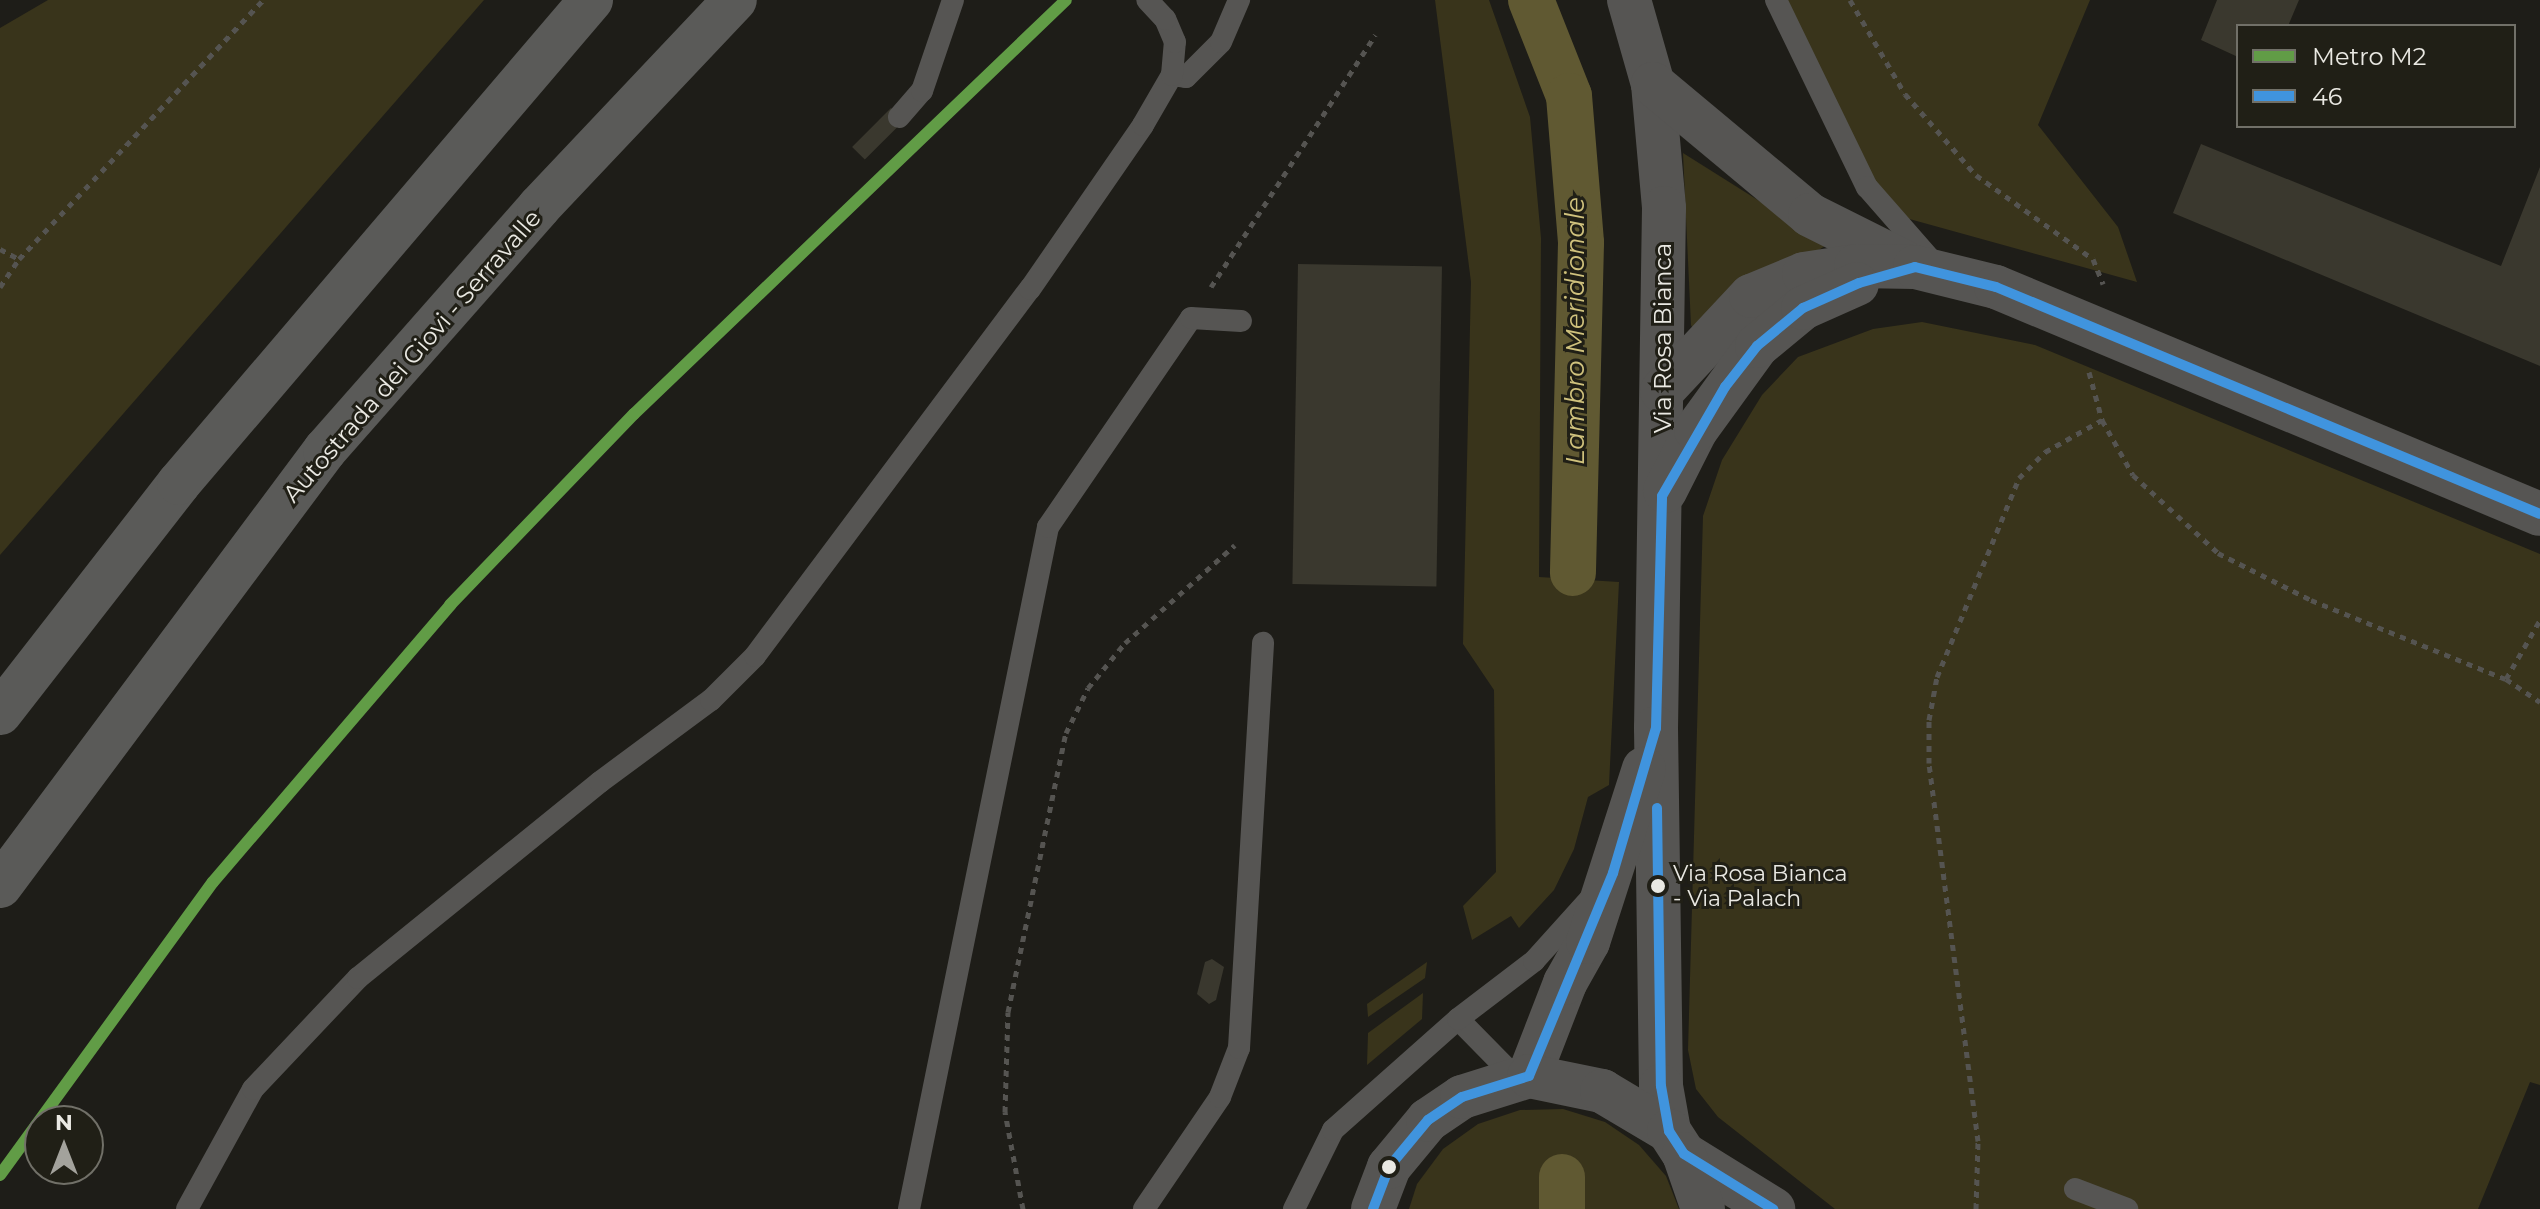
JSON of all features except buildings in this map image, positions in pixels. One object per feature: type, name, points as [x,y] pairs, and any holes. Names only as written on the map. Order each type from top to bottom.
[{"type":"highway","points":[[0,713],[179,483],[591,0]]},
{"type":"highway","name":"Autostrada dei Giovi - Serravalle","points":[[0,886],[325,450],[539,207],[735,0]]},
{"type":"street","name":"Via Rosa Bianca","points":[[1629,0],[1653,84],[1664,208],[1662,496],[1656,728],[1661,1086],[1676,1143],[1703,1209]]},
{"type":"street","points":[[1653,84],[1810,215],[1929,271]]},
{"type":"street","points":[[1662,391],[1751,296],[1804,274],[1856,266],[1929,271],[1996,287],[2540,514]]},
{"type":"street","points":[[1662,496],[1696,430],[1757,346],[1803,308],[1859,283],[1929,271]]},
{"type":"street","name":"Via Rosa Bianca","points":[[1522,1077],[1613,873],[1656,728]]},
{"type":"street","points":[[1373,1209],[1400,1150],[1428,1120],[1462,1097],[1522,1077],[1602,1091],[1773,1209]]},
{"type":"lane","points":[[899,117],[922,91],[953,0]]},
{"type":"lane","points":[[187,1209],[253,1089],[358,978],[600,782],[711,700],[755,656],[1030,289],[1172,75],[1175,42],[1165,19],[1147,0]]},
{"type":"lane","points":[[1172,75],[1186,77],[1196,71],[1221,42],[1239,0]]},
{"type":"lane","points":[[1776,0],[1867,187],[1929,271]]},
{"type":"lane","points":[[909,1209],[1048,527],[1191,318],[1241,321]]},
{"type":"lane","points":[[1144,1209],[1220,1097],[1239,1048],[1263,643]]},
{"type":"lane","points":[[1294,1209],[1333,1130],[1458,1019],[1534,961],[1613,873]]},
{"type":"lane","points":[[1458,1019],[1522,1077]]},
{"type":"lane","points":[[2075,1189],[2127,1209]]},
{"type":"path","points":[[0,287],[19,259],[263,0]]},
{"type":"path","points":[[1850,0],[1905,94],[1976,175],[2093,259],[2108,297]]},
{"type":"path","points":[[1191,318],[1375,35]]},
{"type":"path","points":[[0,249],[19,259]]},
{"type":"path","points":[[2088,367],[2102,420],[2133,475],[2218,553],[2311,600],[2506,679],[2540,702]]},
{"type":"path","points":[[1976,1209],[1978,1141],[1929,763],[1929,720],[1937,677],[2019,478],[2045,452],[2102,420]]},
{"type":"path","points":[[1023,1209],[1005,1112],[1008,1012],[1066,733],[1088,688],[1125,643],[1235,545]]},
{"type":"path","points":[[2506,679],[2540,620]]},
{"type":"shaded area","points":[[48,0],[484,0],[0,555],[0,28]]},
{"type":"shaded area","points":[[1435,0],[1489,0],[1530,117],[1541,238],[1539,577],[1619,582],[1609,785],[1588,797],[1574,849],[1554,890],[1519,928],[1511,916],[1472,940],[1463,906],[1496,872],[1494,690],[1463,644],[1471,282]]},
{"type":"shaded area","points":[[1776,0],[2090,0],[2038,125],[2118,227],[2137,282],[1877,210]]},
{"type":"shaded area","points":[[1683,153],[1828,244],[1694,331],[1691,325]]},
{"type":"shaded area","points":[[1922,322],[2035,345],[2540,554],[2540,1085],[2530,1082],[2478,1209],[1835,1209],[1718,1117],[1696,1089],[1688,1050],[1703,516],[1722,460],[1762,395],[1798,357],[1873,329]]},
{"type":"shaded area","points":[[1427,962],[1425,978],[1368,1017],[1367,1004]]},
{"type":"shaded area","points":[[1423,993],[1422,1019],[1367,1065],[1368,1033]]},
{"type":"shaded area","points":[[1563,1109],[1605,1122],[1639,1145],[1666,1176],[1679,1209],[1409,1209],[1417,1184],[1443,1149],[1478,1124],[1520,1110]]},
{"type":"waterway","name":"Lambro Meridionale","points":[[1531,0],[1569,96],[1581,243],[1573,573]]},
{"type":"waterway","name":"Lambro Meridionale","points":[[1562,1177],[1562,1209]]},
{"type":"metro line","name":"M2","points":[[0,1175],[213,882],[450,605],[634,414],[1066,0]]},
{"type":"transit line","name":"46","points":[[1373,1209],[1389,1167],[1428,1120],[1462,1097],[1529,1076],[1613,873],[1656,728],[1662,496],[1725,387],[1757,346],[1803,308],[1859,283],[1915,267],[1996,287],[2540,514]]},
{"type":"transit line","name":"46","points":[[1657,808],[1661,1086],[1669,1131],[1684,1154],[1773,1209]]},
{"type":"place","name":"Via Rosa Bianca - Via Palach","points":[[1658,886]]}]
